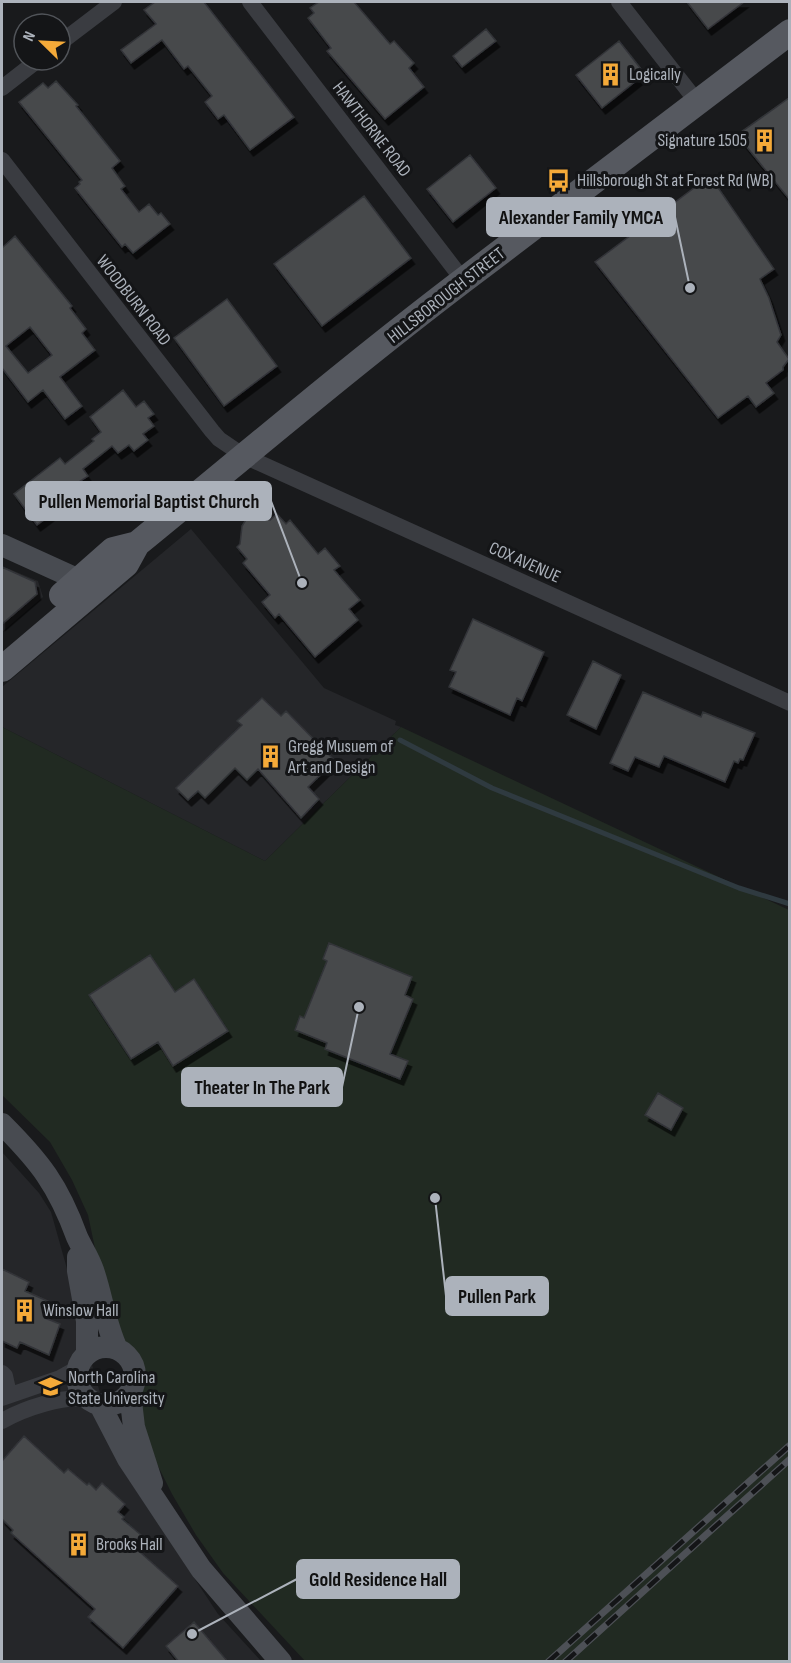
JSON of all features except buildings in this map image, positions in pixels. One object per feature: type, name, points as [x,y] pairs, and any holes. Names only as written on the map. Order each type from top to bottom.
[{"type":"main road","name":"HILLSBOROUGH STREET","points":[[2,669],[126,564],[137,544],[244,456],[463,280],[789,32]]},
{"type":"main road","name":"HILLSBOROUGH STREET","points":[[2,646],[114,550],[137,544]]},
{"type":"main road","points":[[2,545],[79,580]]},
{"type":"main road","points":[[5,1130],[31,1154],[50,1177],[70,1215],[78,1238],[93,1268],[105,1318],[117,1349]]},
{"type":"main road","points":[[78,1238],[78,1271],[87,1321],[82,1361],[77,1377],[79,1386],[83,1394],[95,1402],[128,1459],[201,1569],[281,1662]]},
{"type":"main road","points":[[82,1361],[101,1347],[117,1349],[130,1359],[134,1366],[135,1383],[130,1393],[116,1403],[95,1402]]},
{"type":"main road","points":[[130,1393],[134,1426],[158,1502]]},
{"type":"street","points":[[72,34],[114,2]]},
{"type":"street","name":"HAWTHORNE ROAD","points":[[250,2],[463,280]]},
{"type":"street","points":[[619,2],[698,103]]},
{"type":"street","points":[[2,88],[23,72]]},
{"type":"street","name":"WOODBURN ROAD","points":[[2,160],[212,431],[219,439],[244,456]]},
{"type":"street","name":"COX AVENUE","points":[[244,456],[789,703]]},
{"type":"street","points":[[2,1373],[5,1376],[5,1396],[60,1377],[82,1361]]},
{"type":"street","points":[[2,1421],[14,1414],[51,1402],[84,1399],[95,1402]]},
{"type":"shaded area","points":[[191,529],[324,688],[396,721],[395,725],[401,727],[265,861],[2,727],[2,687]]},
{"type":"shaded area","points":[[2,566],[38,581],[43,597],[2,632]]},
{"type":"shaded area","points":[[2,727],[265,861],[401,727],[789,910],[789,1661],[305,1661],[223,1573],[196,1535],[149,1448],[138,1398],[108,1310],[88,1215],[72,1180],[50,1142],[2,1095]]},
{"type":"shaded area","name":"North Carolina State University","points":[[2,1152],[39,1193],[51,1212],[78,1316],[119,1459],[126,1475],[218,1614],[261,1661],[2,1661]]},
{"type":"waterway","points":[[400,740],[492,788],[739,888],[790,904]]},
{"type":"railway","points":[[548,1662],[790,1445]]},
{"type":"railway","points":[[565,1662],[790,1459]]},
{"type":"place","name":"Logically","points":[[611,74]]},
{"type":"place","name":"Signature 1505","points":[[765,140]]},
{"type":"place","name":"Hillsborough St at Forest Rd (WB)","points":[[559,180]]},
{"type":"place","name":"Alexander Family YMCA","points":[[690,288]]},
{"type":"place","name":"Pullen Memorial Baptist Church","points":[[302,583]]},
{"type":"place","name":"Gregg Musuem of Art and Design","points":[[270,756]]},
{"type":"place","name":"Theater In The Park","points":[[359,1007]]},
{"type":"place","name":"Pullen Park","points":[[435,1198]]},
{"type":"place","name":"Winslow Hall","points":[[25,1310]]},
{"type":"place","name":"North Carolina State University","points":[[50,1387]]},
{"type":"place","name":"Brooks Hall","points":[[78,1544]]},
{"type":"place","name":"Gold Residence Hall","points":[[192,1634]]}]
